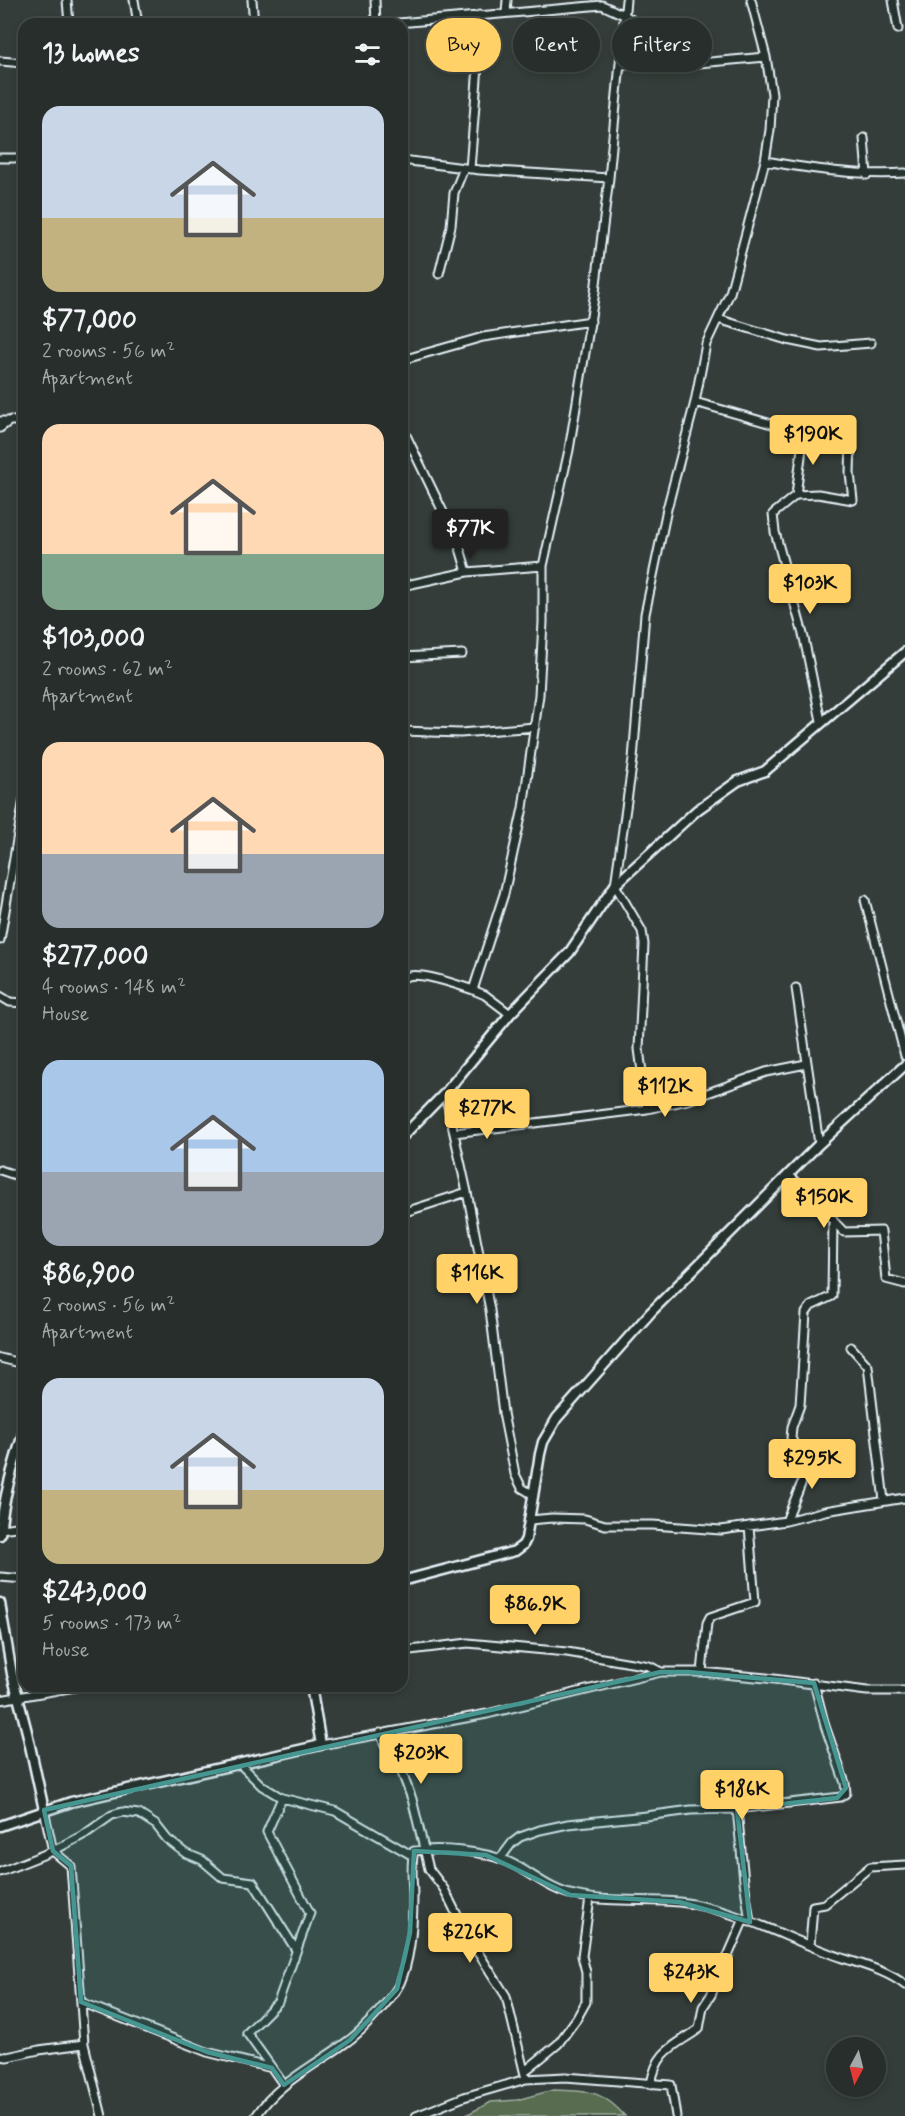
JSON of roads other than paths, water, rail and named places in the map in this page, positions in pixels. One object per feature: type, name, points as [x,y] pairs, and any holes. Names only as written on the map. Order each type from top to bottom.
[{"type":"street","points":[[67,0],[68,18]]},
{"type":"street","points":[[134,0],[137,18]]},
{"type":"street","points":[[252,0],[254,18]]},
{"type":"street","points":[[375,0],[376,18]]},
{"type":"street","points":[[506,12],[507,0]]},
{"type":"street","points":[[626,0],[626,16]]},
{"type":"street","points":[[647,1109],[639,1049],[644,944],[642,931],[615,885],[633,759],[645,614],[667,509],[695,402],[706,344],[730,292],[765,161],[770,130],[772,94],[766,57],[751,0]]},
{"type":"street","points":[[893,0],[898,29]]},
{"type":"street","points":[[408,22],[602,5],[629,18]]},
{"type":"street","points":[[439,274],[451,226],[454,193],[467,168],[478,66],[479,15]]},
{"type":"street","points":[[712,62],[766,57]]},
{"type":"street","points":[[0,61],[18,62]]},
{"type":"street","points":[[473,990],[509,873],[523,808],[535,727],[543,621],[543,566],[568,450],[591,321],[620,72]]},
{"type":"street","points":[[864,138],[867,175]]},
{"type":"street","points":[[0,158],[18,158]]},
{"type":"street","points":[[408,161],[467,168],[609,178]]},
{"type":"street","points":[[765,161],[867,175],[905,173]]},
{"type":"street","points":[[718,319],[787,340],[821,347],[871,343]]},
{"type":"street","points":[[408,358],[483,337],[591,321]]},
{"type":"street","points":[[695,402],[804,433],[851,441],[850,473],[853,500],[818,494],[796,495],[773,514],[775,532],[804,638],[821,722]]},
{"type":"street","points":[[0,428],[11,420]]},
{"type":"street","points":[[0,421],[18,421]]},
{"type":"street","points":[[796,495],[804,433]]},
{"type":"street","points":[[408,438],[459,545],[467,572]]},
{"type":"street","points":[[408,446],[413,447]]},
{"type":"street","points":[[408,585],[467,572],[543,566]]},
{"type":"street","points":[[408,1131],[445,1093],[510,1014],[569,953],[615,885],[697,810],[738,781],[765,771],[905,652]]},
{"type":"street","points":[[408,657],[462,654]]},
{"type":"street","points":[[408,731],[460,733],[535,727]]},
{"type":"street","points":[[0,940],[18,834]]},
{"type":"street","points":[[865,900],[905,1056]]},
{"type":"street","points":[[408,975],[416,974],[473,990],[485,995],[510,1014]]},
{"type":"street","points":[[796,988],[819,1144]]},
{"type":"street","points":[[0,996],[10,1002],[18,1002]]},
{"type":"street","points":[[454,1133],[647,1109],[688,1100],[766,1072],[806,1064]]},
{"type":"street","points":[[408,1579],[514,1551],[523,1545],[530,1520],[532,1494],[543,1442],[557,1418],[651,1312],[819,1144],[905,1065]]},
{"type":"street","points":[[445,1093],[490,1310],[503,1413],[515,1474],[522,1488],[532,1494]]},
{"type":"street","points":[[0,1170],[18,1176]]},
{"type":"street","points":[[789,1175],[844,1232],[881,1231],[886,1280],[905,1284]]},
{"type":"street","points":[[408,1211],[467,1192]]},
{"type":"street","points":[[786,1521],[803,1475],[804,1452],[796,1448],[791,1438],[792,1427],[800,1405],[806,1313],[811,1306],[832,1296],[833,1220]]},
{"type":"street","points":[[851,1347],[868,1366],[884,1501]]},
{"type":"street","points":[[0,1358],[18,1362]]},
{"type":"street","points":[[0,1535],[2,1501],[18,1449]]},
{"type":"street","points":[[530,1520],[585,1519],[605,1525],[653,1525],[710,1530],[786,1521],[825,1511],[905,1498]]},
{"type":"street","points":[[702,1672],[707,1623],[710,1617],[755,1602],[749,1526]]},
{"type":"street","points":[[0,1529],[18,1527]]},
{"type":"street","points":[[0,1577],[18,1578]]},
{"type":"street","points":[[0,1603],[5,1642],[53,1851],[71,1866],[84,2044],[102,2116]]},
{"type":"street","points":[[408,1650],[468,1643],[567,1652],[649,1666],[661,1672]]},
{"type":"street","points":[[0,1826],[71,1802],[321,1745],[487,1714],[661,1672],[702,1672],[814,1683],[867,1691],[905,1691]]},
{"type":"street","points":[[500,1859],[512,1843],[520,1838],[552,1827],[691,1810],[737,1809],[837,1798],[846,1793],[845,1783],[825,1726],[814,1683]]},
{"type":"street","points":[[0,1700],[43,1692]]},
{"type":"street","points":[[312,1692],[321,1745]]},
{"type":"street","points":[[381,1733],[385,1745],[407,1784],[429,1869],[444,1889],[468,1937],[506,1996],[525,2075]]},
{"type":"street","points":[[240,1764],[262,1786],[282,1798],[335,1811],[413,1856]]},
{"type":"street","points":[[282,1798],[267,1832],[310,1913],[278,2002],[247,2033],[284,2085]]},
{"type":"street","points":[[651,2084],[653,2069],[663,2052],[699,2029],[703,2007],[747,1920],[737,1809]]},
{"type":"street","points":[[0,1872],[53,1851],[112,1815],[122,1812],[139,1814],[156,1825],[167,1839],[185,1853],[202,1860],[223,1878],[253,1882],[297,1950]]},
{"type":"street","points":[[256,2116],[271,2095],[361,2031],[397,1989],[404,1972],[410,1933],[414,1851],[425,1849],[474,1853],[500,1859],[570,1895],[679,1902],[723,1912],[874,1968],[895,1977],[905,1985]]},
{"type":"street","points":[[810,1946],[813,1906],[825,1904],[870,1867],[905,1865]]},
{"type":"street","points":[[525,2075],[558,2044],[586,2002],[586,1972],[582,1956],[590,1898]]},
{"type":"street","points":[[81,2002],[207,2052],[272,2068]]},
{"type":"street","points":[[0,2056],[8,2057],[84,2044]]},
{"type":"street","points":[[416,2116],[525,2075],[671,2085],[676,2116]]}]
